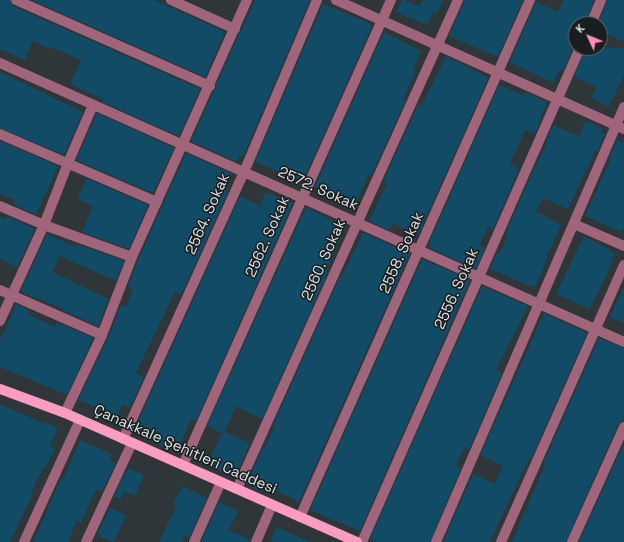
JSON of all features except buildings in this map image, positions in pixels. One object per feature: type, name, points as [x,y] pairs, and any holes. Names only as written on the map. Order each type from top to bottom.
[{"type":"main road","name":"Çanakkale Şehitleri Caddesi","points":[[0,389],[65,413],[357,542]]},
{"type":"street","points":[[16,0],[210,86]]},
{"type":"street","points":[[171,0],[235,29]]},
{"type":"street","points":[[65,413],[102,335],[132,257],[248,0]]},
{"type":"street","name":"2564. Sokak","points":[[86,542],[317,0]]},
{"type":"street","points":[[336,0],[620,127]]},
{"type":"street","name":"2562. Sokak","points":[[183,465],[391,0]]},
{"type":"street","name":"2560. Sokak","points":[[237,489],[458,0]]},
{"type":"street","name":"2558. Sokak","points":[[300,517],[530,0]]},
{"type":"street","points":[[594,16],[601,0]]},
{"type":"street","name":"2556. Sokak","points":[[362,542],[576,56]]},
{"type":"street","name":"2572. Sokak","points":[[0,63],[624,342]]},
{"type":"street","points":[[0,321],[44,225],[68,163],[93,105]]},
{"type":"street","points":[[436,542],[574,224],[620,127],[624,107]]},
{"type":"street","points":[[0,134],[157,202]]},
{"type":"street","points":[[0,206],[44,225],[132,257]]},
{"type":"street","points":[[574,224],[624,246]]},
{"type":"street","points":[[501,542],[624,265]]},
{"type":"street","points":[[0,290],[102,335]]},
{"type":"street","points":[[24,542],[80,420]]},
{"type":"street","points":[[572,542],[624,427]]},
{"type":"street","points":[[194,542],[221,482]]},
{"type":"street","points":[[256,542],[272,505]]}]
